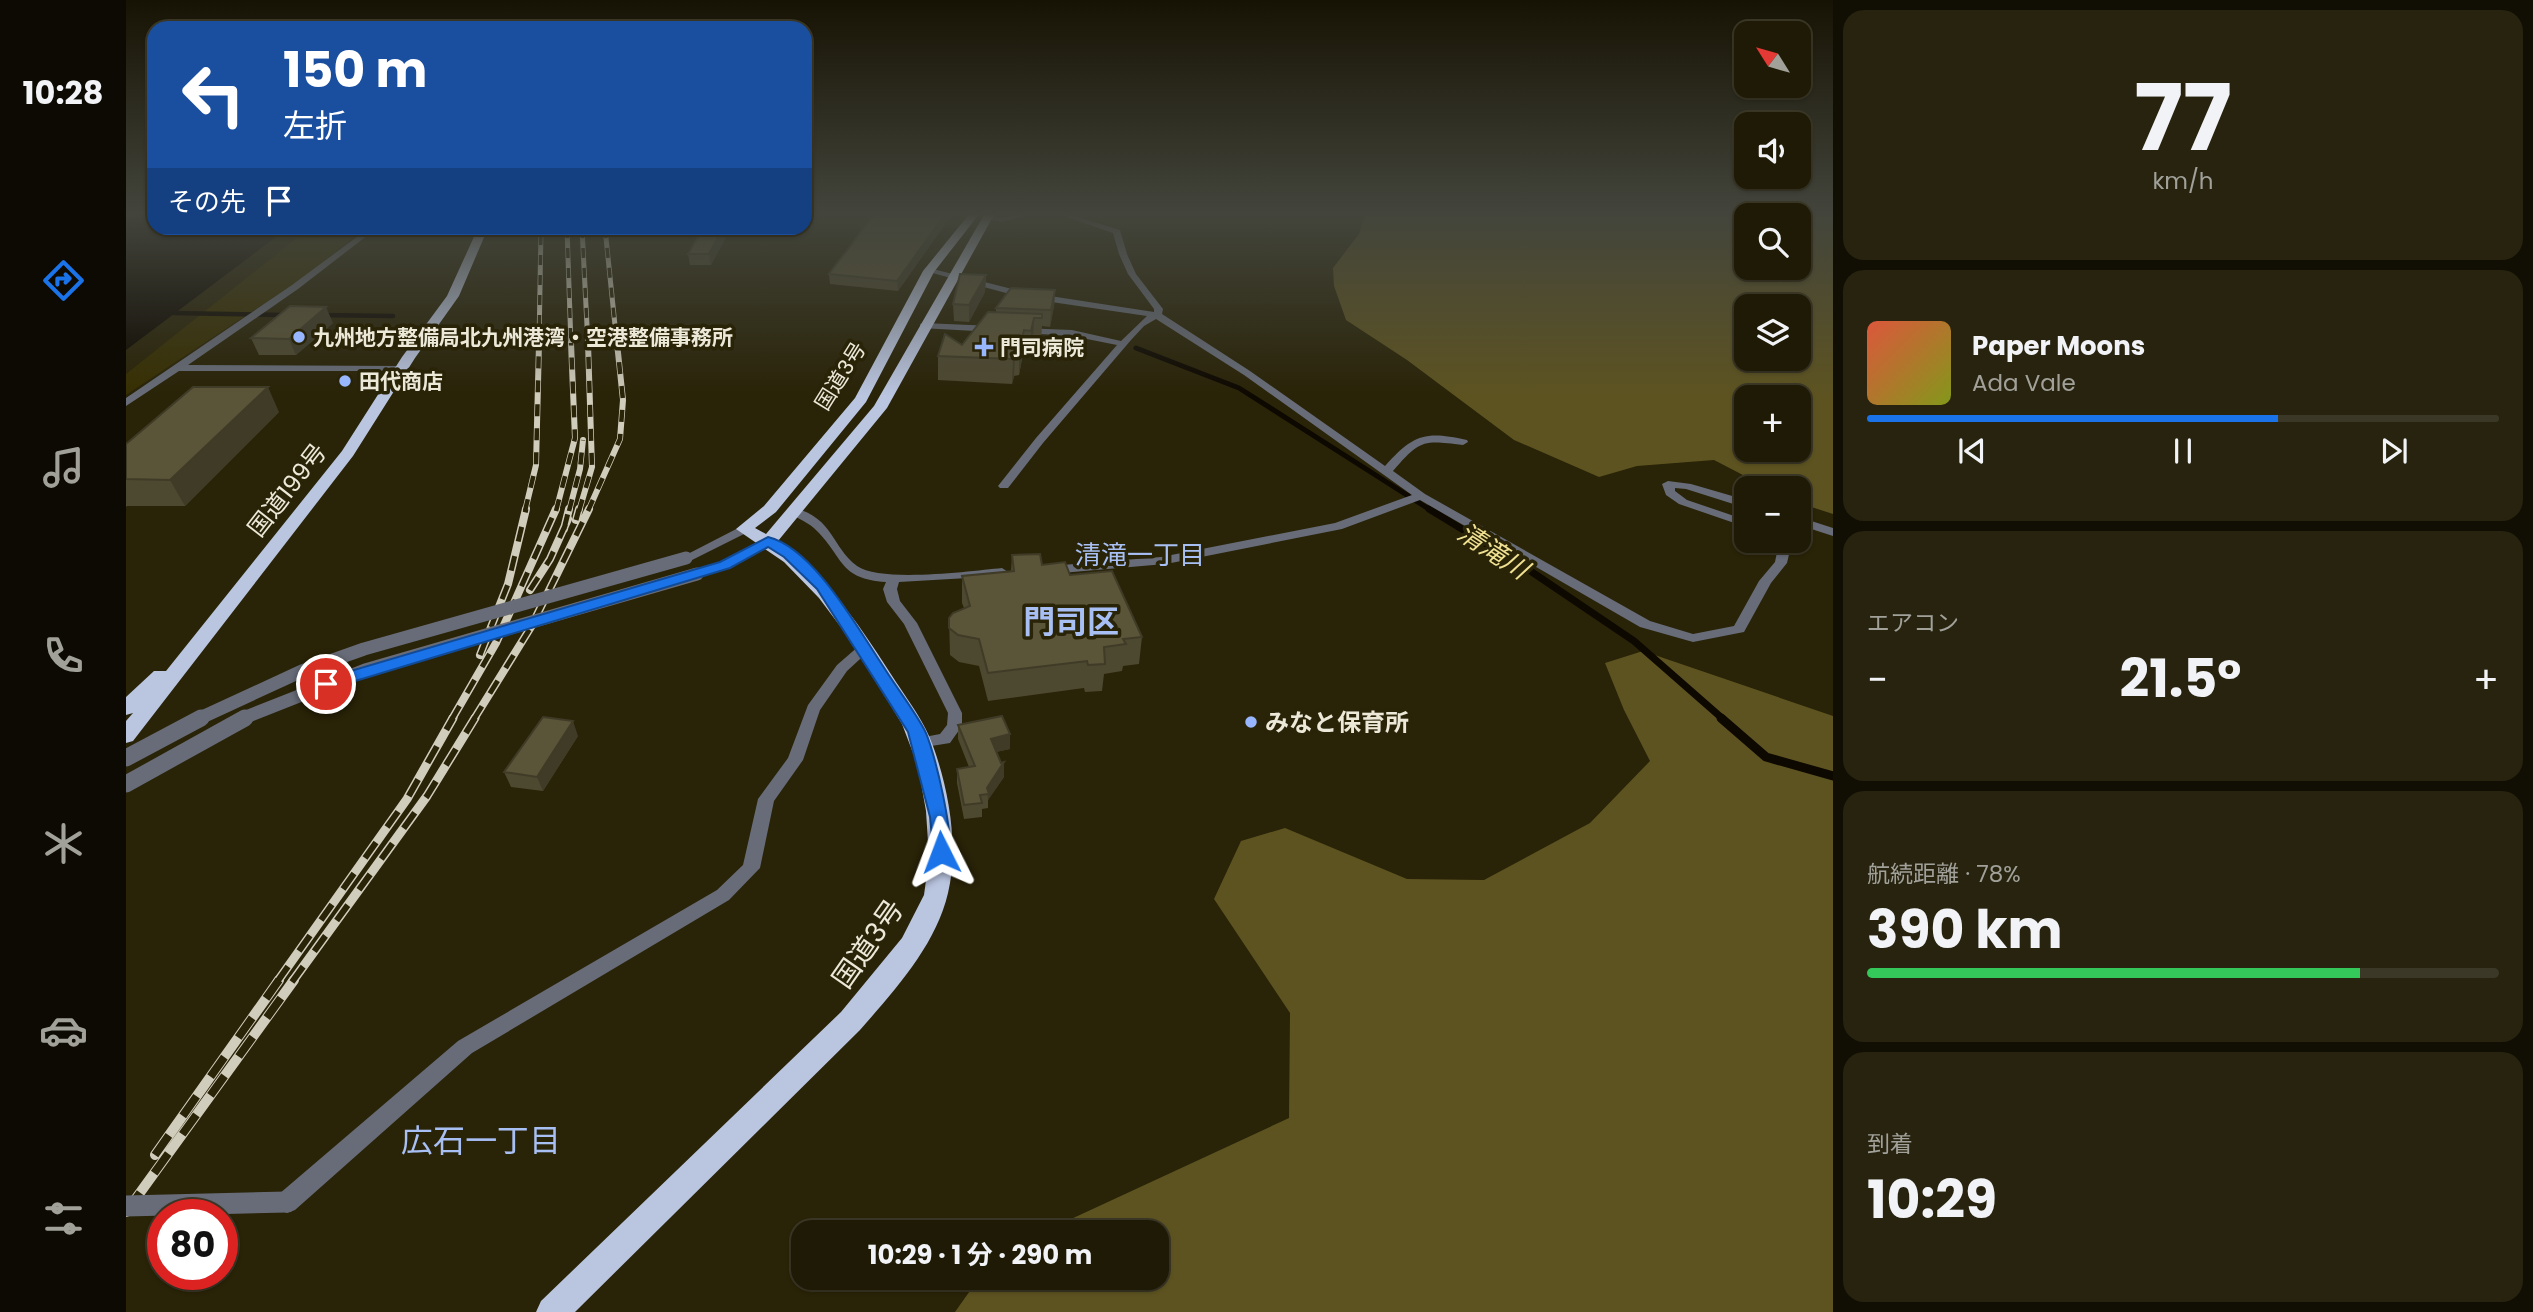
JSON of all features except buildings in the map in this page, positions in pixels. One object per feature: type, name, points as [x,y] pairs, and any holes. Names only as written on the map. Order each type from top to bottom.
[{"type":"highway","name":"国道199号","points":[[126,736],[348,453],[401,369],[453,296],[463,274]]},
{"type":"highway","name":"国道3号","points":[[551,1312],[834,1038],[880,987],[918,934],[936,895],[941,852],[939,817],[917,732],[865,648],[822,586],[789,554],[744,529],[770,509],[861,399],[927,274]]},
{"type":"highway","name":"国道3号","points":[[768,541],[880,408],[952,275]]},
{"type":"highway","name":"国道199号","points":[[126,708],[204,636]]},
{"type":"street","points":[[126,403],[312,274]]},
{"type":"street","points":[[948,274],[1024,295],[1157,315],[1247,373],[1421,496],[1645,624],[1693,638],[1739,629],[1765,581],[1781,563],[1784,553]]},
{"type":"street","points":[[1004,485],[1027,454],[1123,344],[1145,320],[1157,315],[1159,309],[1130,274]]},
{"type":"street","points":[[923,326],[1072,332],[1123,344]]},
{"type":"street","points":[[179,368],[401,369]]},
{"type":"street","points":[[1387,472],[1413,441],[1421,437],[1463,442]]},
{"type":"street","points":[[1734,501],[1687,486],[1668,484],[1670,493],[1683,502],[1734,520]]},
{"type":"street","points":[[795,512],[819,523],[858,572],[864,575],[894,577],[1161,561],[1338,526],[1421,496]]},
{"type":"street","points":[[1811,525],[1833,532]]},
{"type":"street","points":[[126,758],[234,700],[327,662],[687,558],[744,529]]},
{"type":"street","points":[[126,784],[242,719],[306,691],[365,670],[725,565],[768,541]]},
{"type":"street","points":[[894,577],[891,589],[894,603],[910,623],[956,713],[954,726],[945,739],[919,743]]},
{"type":"street","points":[[126,1206],[287,1202],[465,1048],[723,895],[751,868],[766,799],[794,761],[813,709],[842,668],[865,648]]},
{"type":"shaded area","points":[[126,274],[227,274],[126,350]]},
{"type":"shaded area","points":[[251,274],[308,274],[126,395],[126,374]]},
{"type":"shaded area","points":[[1333,274],[1734,274],[1734,280],[1811,280],[1811,274],[1833,274],[1833,514],[1811,507],[1811,476],[1745,476],[1714,460],[1637,466],[1599,477],[1514,440],[1407,360],[1346,320],[1334,286]]},
{"type":"shaded area","points":[[1643,651],[1833,716],[1833,1312],[955,1312],[971,1290],[1169,1290],[1169,1220],[1069,1220],[1289,1118],[1290,1013],[1214,899],[1241,841],[1285,828],[1407,879],[1484,880],[1590,823],[1650,761],[1624,710],[1605,663]]},
{"type":"waterway","name":"清滝川","points":[[174,313],[287,315]]},
{"type":"waterway","name":"清滝川","points":[[320,315],[393,316]]},
{"type":"waterway","name":"清滝川","points":[[1136,348],[1239,388],[1432,511]]},
{"type":"waterway","name":"清滝川","points":[[1429,509],[1526,568],[1634,641],[1723,719]]},
{"type":"waterway","name":"清滝川","points":[[1721,718],[1766,757],[1833,776]]},
{"type":"railway","points":[[539,345],[540,274]]},
{"type":"railway","points":[[569,274],[571,345]]},
{"type":"railway","points":[[584,274],[588,345]]},
{"type":"railway","points":[[610,274],[617,345]]},
{"type":"railway","points":[[525,511],[536,465],[539,343]]},
{"type":"railway","points":[[556,511],[575,438],[571,343]]},
{"type":"railway","points":[[579,511],[592,467],[588,343]]},
{"type":"railway","points":[[588,511],[620,439],[623,400],[617,343]]},
{"type":"railway","points":[[569,511],[580,469],[583,440]]},
{"type":"railway","points":[[480,655],[508,584],[526,509]]},
{"type":"railway","points":[[452,719],[496,643],[556,509]]},
{"type":"railway","points":[[565,526],[569,509]]},
{"type":"railway","points":[[576,520],[579,509]]},
{"type":"railway","points":[[474,719],[531,627],[589,509]]},
{"type":"railway","points":[[565,526],[568,519]]},
{"type":"railway","points":[[530,590],[550,559],[565,526]]},
{"type":"railway","points":[[277,982],[407,799],[453,718]]},
{"type":"railway","points":[[292,982],[427,796],[475,718]]},
{"type":"railway","points":[[155,1155],[279,980]]},
{"type":"railway","points":[[126,1212],[294,980]]},
{"type":"place","name":"九州地方整備局北九州港湾・空港整備事務所","points":[[299,337]]},
{"type":"place","name":"門司病院","points":[[984,347]]},
{"type":"place","name":"田代商店","points":[[345,381]]},
{"type":"place","name":"みなと保育所","points":[[1251,722]]},
{"type":"district","name":"清滝一丁目","points":[[1140,555]]},
{"type":"district","name":"門司区","points":[[1071,621]]},
{"type":"district","name":"広石一丁目","points":[[481,1140]]},
{"type":"route","points":[[326,684],[365,670],[725,565],[768,541],[789,554],[822,586],[865,648],[917,732],[939,817],[941,852]]}]
